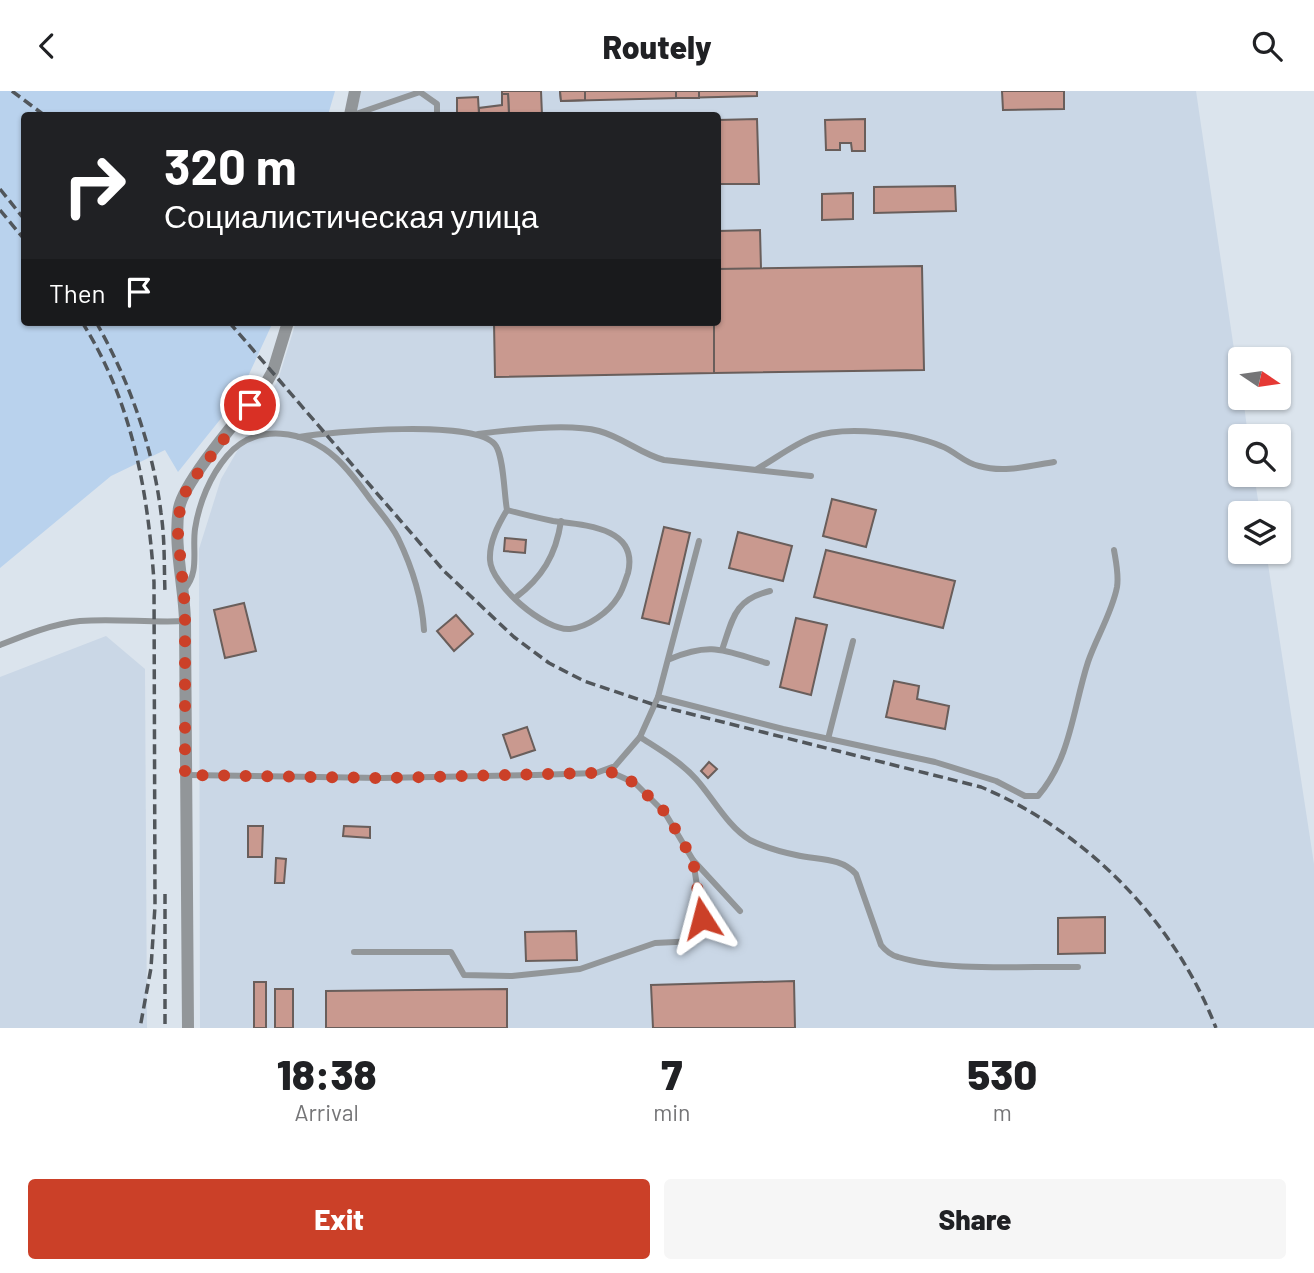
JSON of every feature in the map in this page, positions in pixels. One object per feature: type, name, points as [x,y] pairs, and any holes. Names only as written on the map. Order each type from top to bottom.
[{"type":"street","points":[[352,112],[355,91]]},
{"type":"street","points":[[188,1028],[185,621],[178,533],[183,496],[265,385],[273,371],[287,326]]},
{"type":"lane","points":[[361,112],[420,92],[437,104],[437,112]]},
{"type":"lane","points":[[184,590],[194,576],[195,533],[208,486],[234,449],[254,436],[274,433],[299,437],[342,431],[422,429],[472,435],[491,442],[496,447],[507,510],[494,533],[489,559],[495,573],[515,598],[538,618],[554,626],[569,629],[583,625],[600,615],[619,597],[630,559],[623,542],[602,530],[507,510]]},
{"type":"lane","points":[[472,435],[523,429],[588,430],[606,434],[664,460],[811,476]]},
{"type":"lane","points":[[755,470],[813,437],[840,432],[911,437],[929,441],[950,449],[964,461],[989,468],[1009,469],[1054,462]]},
{"type":"lane","points":[[299,437],[335,457],[392,527],[417,586],[424,630]]},
{"type":"lane","points":[[515,598],[547,567],[561,521]]},
{"type":"lane","points":[[185,775],[381,778],[596,773],[606,770],[623,759],[640,737],[658,697],[699,541]]},
{"type":"lane","points":[[658,697],[935,762],[996,781],[1025,796],[1038,796],[1051,781],[1063,758],[1089,659],[1116,589],[1118,575],[1114,550]]},
{"type":"lane","points":[[722,650],[741,605],[747,599],[770,591]]},
{"type":"lane","points":[[0,645],[62,624],[81,621],[185,621]]},
{"type":"lane","points":[[828,739],[853,641]]},
{"type":"lane","points":[[670,659],[697,648],[722,650],[767,663]]},
{"type":"lane","points":[[640,737],[670,756],[695,778],[748,839],[796,855],[832,861],[851,868],[856,874],[881,944],[895,957],[926,963],[968,966],[1078,967]]},
{"type":"lane","points":[[606,770],[635,783],[666,813],[693,860],[740,911]]},
{"type":"lane","points":[[354,952],[451,952],[464,975],[512,976],[580,969],[656,943],[696,941],[702,918],[693,860]]},
{"type":"shaded area","points":[[0,91],[335,91],[329,112],[21,112],[21,326],[271,326],[239,396],[178,472],[165,450],[111,476],[0,568]]},
{"type":"shaded area","points":[[361,91],[1196,91],[1234,347],[1228,347],[1228,410],[1245,410],[1246,424],[1228,424],[1228,487],[1256,487],[1258,501],[1228,501],[1228,564],[1268,564],[1314,864],[1314,1028],[200,1028],[199,549],[221,479],[278,380],[295,326],[721,326],[721,112],[357,112]]},
{"type":"shaded area","points":[[106,636],[145,669],[147,1028],[0,1028],[0,677]]},
{"type":"building","points":[[502,91],[541,91],[542,112],[509,112],[508,94],[502,94]]},
{"type":"building","points":[[560,91],[757,91],[757,96],[561,101]]},
{"type":"building","points":[[560,91],[585,91],[585,100],[561,101]]},
{"type":"building","points":[[676,91],[699,91],[699,98],[676,98]]},
{"type":"building","points":[[1002,91],[1064,91],[1064,109],[1003,110]]},
{"type":"building","points":[[502,94],[508,94],[509,112],[479,112],[479,108],[502,105]]},
{"type":"building","points":[[478,97],[479,112],[457,112],[457,98]]},
{"type":"building","points":[[757,119],[759,184],[721,184],[721,120]]},
{"type":"building","points":[[865,119],[865,151],[852,151],[851,143],[840,143],[840,150],[826,150],[825,120]]},
{"type":"building","points":[[955,186],[956,211],[874,213],[874,187]]},
{"type":"building","points":[[853,193],[853,219],[822,220],[822,194]]},
{"type":"building","points":[[760,230],[761,269],[721,269],[721,231]]},
{"type":"building","points":[[922,266],[924,370],[714,373],[714,326],[721,326],[721,269]]},
{"type":"building","points":[[494,326],[714,326],[714,373],[495,377]]},
{"type":"building","points":[[832,499],[876,510],[866,547],[823,536]]},
{"type":"building","points":[[664,527],[690,533],[669,624],[642,618]]},
{"type":"building","points":[[738,532],[792,546],[783,581],[729,568]]},
{"type":"building","points":[[505,538],[526,540],[525,553],[504,551]]},
{"type":"building","points":[[826,550],[955,581],[943,628],[814,597]]},
{"type":"building","points":[[244,603],[256,651],[225,658],[214,610]]},
{"type":"building","points":[[456,615],[473,634],[454,651],[437,631]]},
{"type":"building","points":[[796,618],[827,625],[811,695],[780,687]]},
{"type":"building","points":[[894,681],[919,686],[917,699],[949,706],[945,729],[886,717]]},
{"type":"building","points":[[527,727],[535,750],[511,758],[503,735]]},
{"type":"building","points":[[709,762],[717,769],[708,778],[701,771]]},
{"type":"building","points":[[248,826],[263,826],[262,857],[248,857]]},
{"type":"building","points":[[344,826],[370,827],[370,838],[343,836]]},
{"type":"building","points":[[276,858],[286,859],[284,883],[275,883]]},
{"type":"building","points":[[1105,917],[1105,953],[1058,954],[1058,918]]},
{"type":"building","points":[[576,931],[577,960],[526,961],[525,932]]},
{"type":"building","points":[[794,981],[795,1028],[653,1028],[651,985]]},
{"type":"building","points":[[254,982],[266,982],[266,1028],[254,1028]]},
{"type":"building","points":[[275,989],[293,989],[293,1028],[275,1028]]},
{"type":"building","points":[[507,989],[507,1028],[326,1028],[326,991]]},
{"type":"railway","points":[[12,91],[40,112]]},
{"type":"railway","points":[[0,189],[21,215]]},
{"type":"railway","points":[[0,210],[21,235]]},
{"type":"railway","points":[[84,326],[114,383],[134,447],[147,514],[154,582],[155,906],[151,968],[140,1028]]},
{"type":"railway","points":[[98,326],[119,367],[146,439],[162,523],[165,593]]},
{"type":"railway","points":[[232,326],[444,571],[514,637],[549,663],[584,681],[655,705],[981,787],[1020,806],[1091,854],[1151,916],[1177,951],[1216,1028]]},
{"type":"railway","points":[[165,894],[165,1028]]},
{"type":"route","points":[[250,405],[188,486],[180,507],[178,533],[185,607],[185,775],[381,778],[596,773],[606,770],[635,783],[666,813],[693,860],[702,918]]}]
